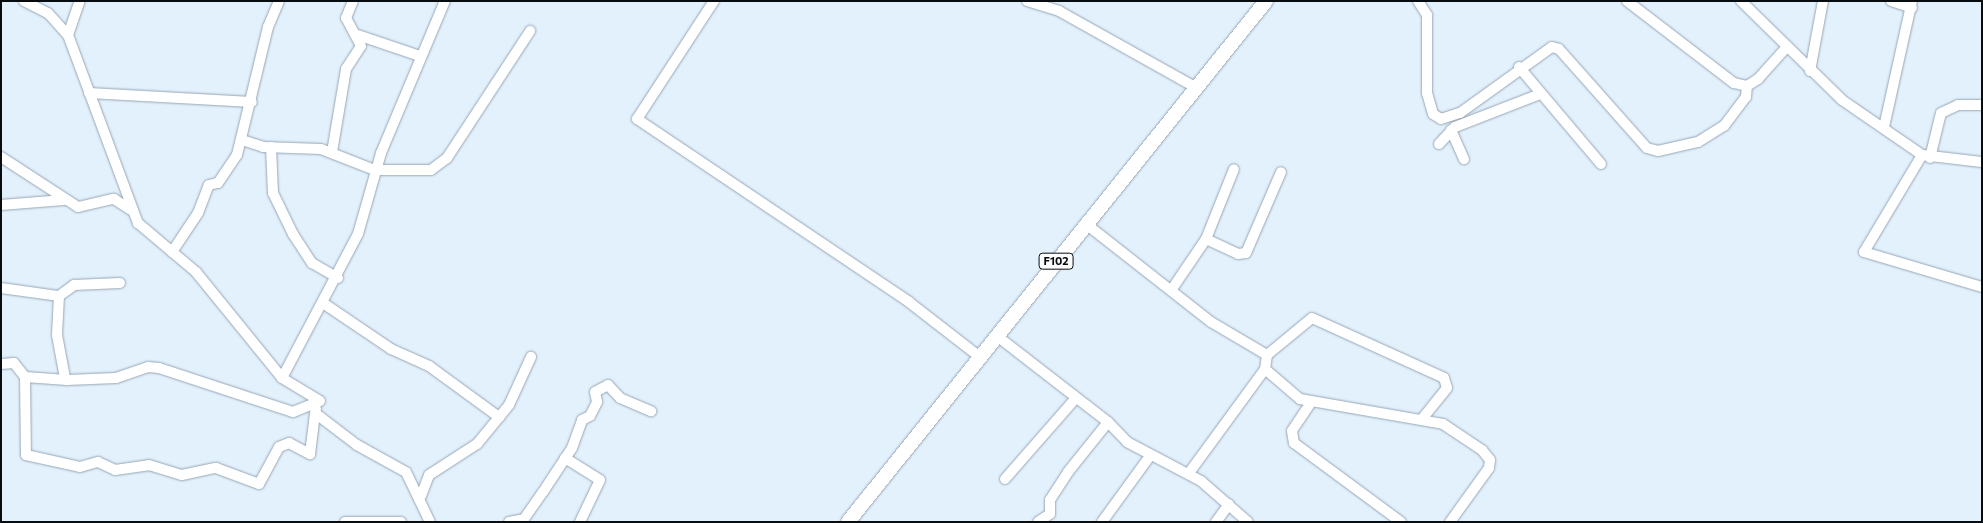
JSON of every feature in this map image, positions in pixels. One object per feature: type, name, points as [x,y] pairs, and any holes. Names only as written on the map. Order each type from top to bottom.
[{"type":"main road","name":"F102","points":[[848,522],[1266,1]]},
{"type":"street","points":[[24,1],[48,13],[68,34],[131,210],[138,223],[172,252],[218,298],[282,378],[320,401]]},
{"type":"street","points":[[68,34],[80,1]]},
{"type":"street","points":[[172,252],[198,213],[209,185],[222,178],[242,140],[268,27],[279,1]]},
{"type":"street","points":[[353,1],[346,18],[358,35],[361,46]]},
{"type":"street","points":[[282,378],[338,278],[365,216],[375,170],[420,56],[445,1]]},
{"type":"street","points":[[714,1],[637,119],[908,302],[980,357]]},
{"type":"street","points":[[1027,1],[1060,11],[1197,88]]},
{"type":"street","points":[[1418,1],[1427,14],[1427,93],[1437,118],[1460,113],[1519,68],[1552,47],[1559,49],[1646,148],[1658,152],[1698,142],[1724,126],[1746,97],[1747,86],[1785,49]]},
{"type":"street","points":[[1627,1],[1720,74],[1747,86]]},
{"type":"street","points":[[1741,1],[1785,49],[1842,100],[1926,157],[1982,162]]},
{"type":"street","points":[[1810,71],[1823,1]]},
{"type":"street","points":[[1884,128],[1912,5],[1891,1]]},
{"type":"street","points":[[242,140],[271,147],[332,152],[375,170],[439,167],[530,31]]},
{"type":"street","points":[[358,35],[420,56]]},
{"type":"street","points":[[332,152],[346,69],[361,46],[381,42]]},
{"type":"street","points":[[1519,68],[1601,164]]},
{"type":"street","points":[[89,93],[252,102]]},
{"type":"street","points":[[1439,144],[1450,130],[1540,94]]},
{"type":"street","points":[[1982,105],[1958,105],[1941,113],[1926,157],[1864,252],[1982,287]]},
{"type":"street","points":[[1450,130],[1464,159]]},
{"type":"street","points":[[271,147],[273,193],[293,234],[312,263],[338,278]]},
{"type":"street","points":[[1,157],[64,200],[78,207],[114,199],[131,210]]},
{"type":"street","points":[[1172,289],[1206,239],[1234,169]]},
{"type":"street","points":[[1206,239],[1238,254],[1246,253],[1281,172]]},
{"type":"street","points":[[1,206],[64,200]]},
{"type":"street","points":[[1086,224],[1172,289],[1211,322],[1267,355]]},
{"type":"street","points":[[1,288],[59,296],[74,285],[120,283]]},
{"type":"street","points":[[59,296],[57,335],[65,378]]},
{"type":"street","points":[[323,304],[391,349],[429,366],[499,417]]},
{"type":"street","points":[[1189,473],[1265,369],[1267,355],[1312,318],[1444,378],[1447,388],[1423,418]]},
{"type":"street","points":[[997,336],[1075,399],[1108,422],[1127,442],[1150,456],[1189,473],[1229,504],[1248,522]]},
{"type":"street","points":[[421,496],[429,475],[477,444],[499,417],[517,393],[531,357]]},
{"type":"street","points":[[1,364],[14,363],[26,377],[26,455],[80,467],[98,462],[115,470],[149,465],[182,474],[216,468],[259,484],[279,447],[289,443],[310,454],[315,413],[320,401]]},
{"type":"street","points":[[26,377],[126,376],[148,367],[281,411],[293,412],[320,401]]},
{"type":"street","points":[[1265,369],[1310,404],[1342,404],[1423,418],[1460,433],[1490,460],[1490,468],[1450,522]]},
{"type":"street","points":[[508,522],[524,519],[564,458],[582,420],[590,416],[597,402],[595,392],[608,385],[620,398],[651,411]]},
{"type":"street","points":[[1005,480],[1075,399]]},
{"type":"street","points":[[1310,404],[1292,431],[1294,443],[1401,522]]},
{"type":"street","points":[[315,413],[357,445],[406,472],[421,496],[430,522]]},
{"type":"street","points":[[1038,522],[1050,514],[1050,500],[1068,472],[1108,422]]},
{"type":"street","points":[[1102,522],[1150,456]]},
{"type":"street","points":[[564,458],[600,480],[580,522]]},
{"type":"street","points":[[1216,522],[1229,504]]},
{"type":"street","points":[[345,522],[401,522]]}]
